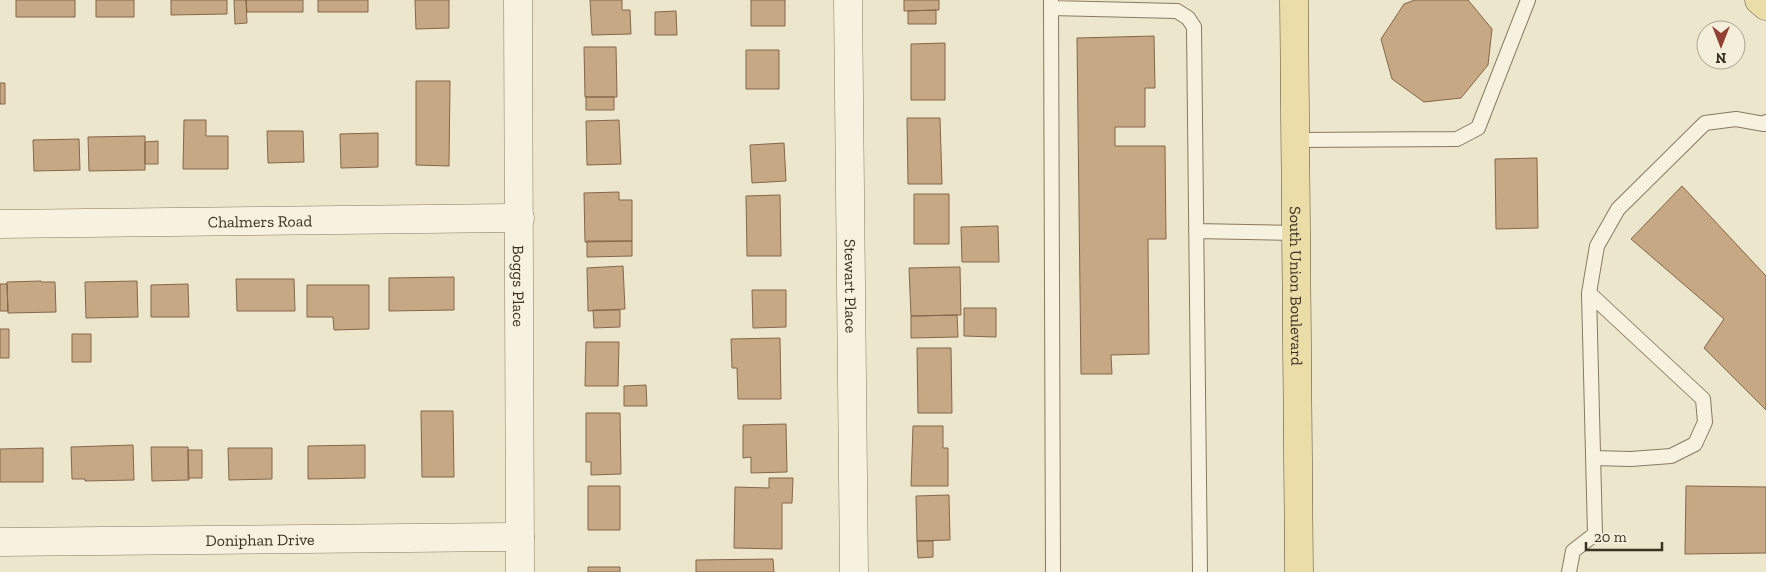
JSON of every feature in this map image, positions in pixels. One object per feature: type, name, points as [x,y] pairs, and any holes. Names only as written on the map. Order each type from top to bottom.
[{"type":"main road","name":"South Union Boulevard","points":[[1294,0],[1299,572]]},
{"type":"main road","points":[[1759,0],[1766,6]]},
{"type":"street","name":"Boggs Place","points":[[518,0],[520,572]]},
{"type":"street","name":"Stewart Place","points":[[848,0],[854,572]]},
{"type":"street","name":"Chalmers Road","points":[[0,224],[520,218]]},
{"type":"street","name":"Doniphan Drive","points":[[0,542],[520,537]]},
{"type":"lane","points":[[1295,140],[1457,139],[1478,128],[1528,0]]},
{"type":"lane","points":[[1053,572],[1051,4],[1177,11],[1188,18],[1194,27],[1200,572]]},
{"type":"lane","points":[[1569,572],[1573,551],[1595,534],[1589,293],[1597,246],[1618,209],[1705,123],[1736,119],[1764,124],[1766,122]]},
{"type":"lane","points":[[1196,231],[1296,233]]},
{"type":"lane","points":[[1589,293],[1703,399],[1705,422],[1695,444],[1671,456],[1630,459],[1593,458]]},
{"type":"building","points":[[16,0],[75,0],[75,17],[16,17]]},
{"type":"building","points":[[96,0],[134,0],[134,17],[96,17]]},
{"type":"building","points":[[171,0],[227,0],[227,14],[171,15]]},
{"type":"building","points":[[234,0],[246,0],[247,23],[235,24]]},
{"type":"building","points":[[246,0],[303,0],[303,12],[247,12]]},
{"type":"building","points":[[318,0],[368,0],[368,12],[318,12]]},
{"type":"building","points":[[415,0],[449,0],[449,28],[416,29]]},
{"type":"building","points":[[590,0],[622,0],[622,10],[630,10],[631,34],[592,35]]},
{"type":"building","points":[[751,0],[785,0],[785,26],[751,26]]},
{"type":"building","points":[[904,0],[939,0],[939,10],[904,11]]},
{"type":"building","points":[[1415,0],[1468,0],[1492,29],[1488,65],[1461,98],[1424,102],[1392,79],[1381,39],[1404,4]]},
{"type":"building","points":[[936,10],[936,24],[908,24],[908,11]]},
{"type":"building","points":[[676,11],[677,35],[655,35],[655,12]]},
{"type":"building","points":[[1154,36],[1155,88],[1145,88],[1145,127],[1115,127],[1115,146],[1165,146],[1166,239],[1148,239],[1149,354],[1111,355],[1112,374],[1081,374],[1077,38]]},
{"type":"building","points":[[945,43],[945,100],[911,100],[911,44]]},
{"type":"building","points":[[584,47],[616,47],[617,97],[585,97]]},
{"type":"building","points":[[746,50],[779,50],[779,89],[746,89]]},
{"type":"building","points":[[416,81],[450,81],[449,166],[416,165]]},
{"type":"building","points":[[0,83],[5,83],[5,104],[0,104]]},
{"type":"building","points":[[586,97],[614,97],[614,110],[586,110]]},
{"type":"building","points":[[907,118],[940,118],[942,184],[908,184]]},
{"type":"building","points":[[184,120],[206,120],[206,136],[228,136],[228,169],[183,169]]},
{"type":"building","points":[[619,120],[621,164],[587,165],[586,121]]},
{"type":"building","points":[[267,131],[303,131],[304,162],[268,163]]},
{"type":"building","points":[[378,133],[378,167],[341,168],[340,134]]},
{"type":"building","points":[[145,136],[145,170],[89,171],[88,137]]},
{"type":"building","points":[[79,139],[80,170],[34,171],[33,140]]},
{"type":"building","points":[[158,141],[158,164],[145,164],[145,142]]},
{"type":"building","points":[[784,143],[786,181],[752,183],[750,145]]},
{"type":"building","points":[[1537,158],[1538,228],[1496,229],[1495,159]]},
{"type":"building","points":[[1682,186],[1766,276],[1766,410],[1704,348],[1724,319],[1631,239]]},
{"type":"building","points":[[619,192],[619,200],[632,200],[632,241],[585,242],[584,193]]},
{"type":"building","points":[[914,194],[949,194],[949,244],[914,244]]},
{"type":"building","points":[[780,195],[781,256],[747,256],[746,196]]},
{"type":"building","points":[[998,226],[999,262],[962,262],[961,227]]},
{"type":"building","points":[[587,241],[632,241],[632,256],[587,257]]},
{"type":"building","points":[[623,266],[625,309],[588,311],[587,268]]},
{"type":"building","points":[[960,267],[961,315],[911,316],[909,268]]},
{"type":"building","points":[[454,277],[454,310],[389,311],[389,278]]},
{"type":"building","points":[[236,279],[294,279],[295,311],[237,311]]},
{"type":"building","points":[[137,281],[138,317],[86,318],[85,282]]},
{"type":"building","points":[[7,282],[55,282],[56,312],[8,313]]},
{"type":"building","points":[[0,284],[7,284],[8,311],[0,311]]},
{"type":"building","points":[[188,284],[189,317],[151,317],[151,285]]},
{"type":"building","points":[[307,285],[369,285],[369,329],[334,330],[333,317],[307,317]]},
{"type":"building","points":[[752,290],[786,290],[786,327],[753,328]]},
{"type":"building","points":[[964,308],[996,308],[996,337],[964,336]]},
{"type":"building","points":[[593,310],[620,310],[620,327],[594,328]]},
{"type":"building","points":[[957,315],[958,337],[911,338],[911,316]]},
{"type":"building","points":[[0,329],[9,329],[9,358],[0,358]]},
{"type":"building","points":[[72,334],[91,334],[91,362],[72,362]]},
{"type":"building","points":[[780,338],[781,399],[738,399],[737,368],[732,368],[731,339]]},
{"type":"building","points":[[586,342],[619,342],[618,386],[585,386]]},
{"type":"building","points":[[917,348],[951,348],[952,413],[918,413]]},
{"type":"building","points":[[646,385],[647,406],[624,406],[624,386]]},
{"type":"building","points":[[421,411],[453,411],[454,477],[422,477]]},
{"type":"building","points":[[586,413],[620,413],[621,474],[591,475],[591,462],[586,462]]},
{"type":"building","points":[[786,424],[787,472],[751,473],[751,457],[743,458],[743,425]]},
{"type":"building","points":[[913,426],[943,426],[943,448],[948,448],[948,486],[911,486]]},
{"type":"building","points":[[133,445],[134,480],[85,481],[85,479],[72,479],[71,447]]},
{"type":"building","points":[[365,445],[365,478],[308,479],[308,446]]},
{"type":"building","points":[[151,447],[188,447],[189,480],[152,481]]},
{"type":"building","points":[[43,448],[43,482],[0,482],[0,449]]},
{"type":"building","points":[[228,448],[272,448],[272,479],[229,480]]},
{"type":"building","points":[[188,450],[202,450],[202,478],[188,478]]},
{"type":"building","points":[[769,478],[793,478],[792,503],[782,503],[782,549],[734,548],[735,487],[769,488]]},
{"type":"building","points":[[588,486],[620,486],[620,530],[588,530]]},
{"type":"building","points":[[1686,486],[1766,487],[1766,553],[1685,554]]},
{"type":"building","points":[[949,495],[950,540],[917,541],[916,496]]},
{"type":"building","points":[[917,541],[933,541],[933,557],[918,558]]},
{"type":"building","points":[[773,559],[774,572],[696,572],[696,560]]},
{"type":"building","points":[[588,567],[620,567],[620,572],[588,572]]}]
